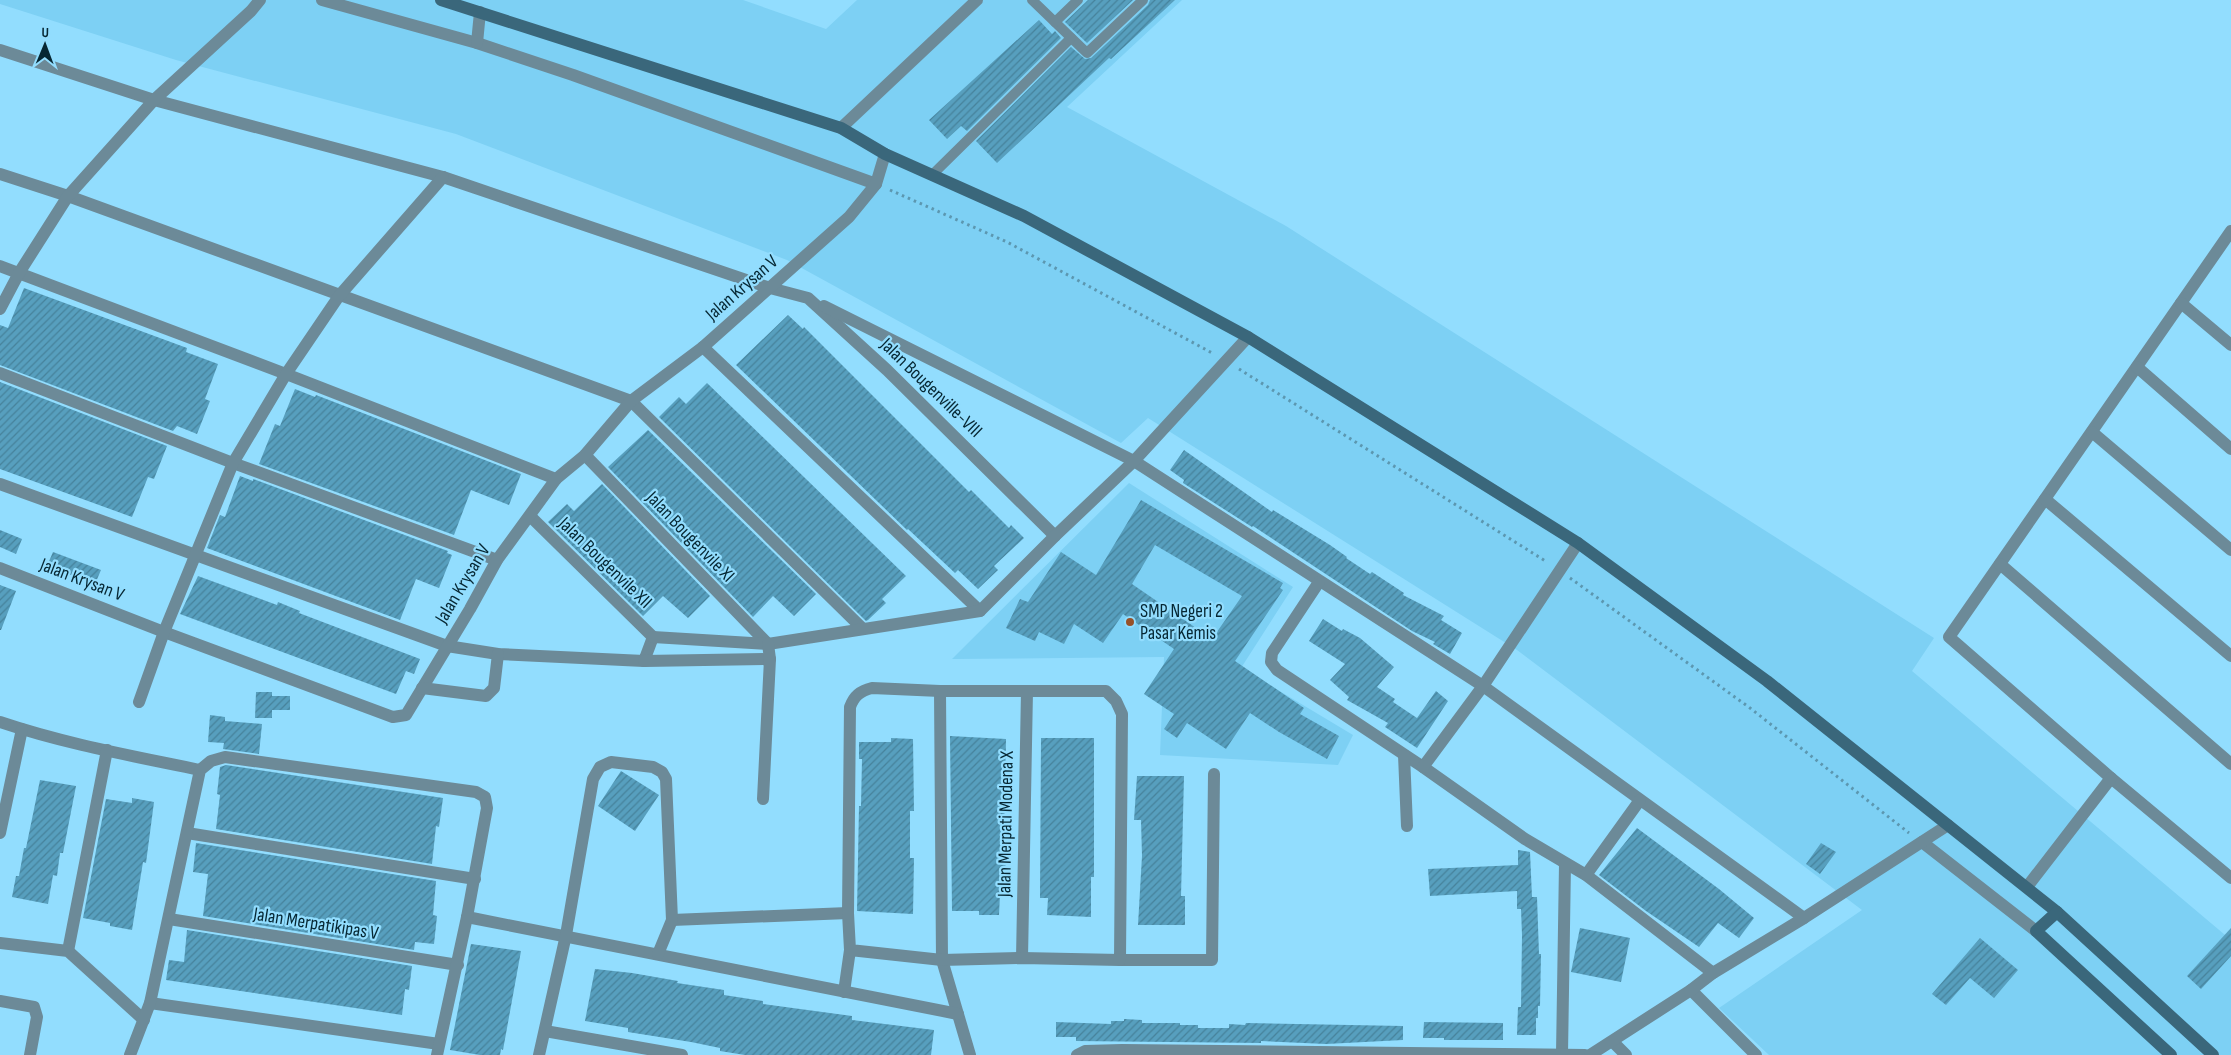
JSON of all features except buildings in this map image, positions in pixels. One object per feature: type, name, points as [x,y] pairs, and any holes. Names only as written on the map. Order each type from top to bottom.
[{"type":"street","points":[[0,309],[19,273],[68,196],[154,100],[251,12],[260,0]]},
{"type":"street","points":[[322,0],[477,43],[582,78],[876,184],[885,154]]},
{"type":"street","points":[[441,0],[468,4],[480,12],[585,48],[841,128],[885,154],[1024,216],[1248,337],[1578,543],[1767,681],[2058,912],[2213,1055]]},
{"type":"street","points":[[841,128],[977,0]]},
{"type":"street","points":[[477,43],[480,12]]},
{"type":"street","name":"Jalan Bougenville-VIII","points":[[0,50],[154,100],[443,177],[770,288],[808,298],[887,370],[1054,536]]},
{"type":"street","points":[[0,174],[68,196],[631,401],[863,629]]},
{"type":"street","points":[[139,702],[164,632],[233,463],[286,374],[339,296],[443,177]]},
{"type":"street","name":"Jalan Krysan V","points":[[0,568],[164,632],[394,717],[406,715],[470,610],[497,560],[556,479],[584,455],[631,401],[703,347],[849,218],[876,184]]},
{"type":"street","points":[[2229,237],[1949,637],[2111,778],[2231,878]]},
{"type":"street","points":[[0,266],[556,479]]},
{"type":"street","points":[[808,298],[1134,461],[1483,686],[1804,918]]},
{"type":"street","points":[[2181,303],[2231,337]]},
{"type":"street","points":[[2181,303],[2231,345]]},
{"type":"street","points":[[644,661],[654,637],[768,644],[980,611],[1054,536],[1134,461],[1248,337]]},
{"type":"street","points":[[703,347],[980,611]]},
{"type":"street","points":[[2137,366],[2231,449]]},
{"type":"street","points":[[0,373],[233,463],[497,560]]},
{"type":"street","points":[[2092,432],[2231,550]]},
{"type":"street","name":"Jalan Bougenvile XI","points":[[584,455],[768,644]]},
{"type":"street","points":[[0,484],[447,646],[498,654],[644,661],[770,659]]},
{"type":"street","points":[[2045,499],[2231,656]]},
{"type":"street","name":"Jalan Bougenvile XII","points":[[530,516],[654,637]]},
{"type":"street","points":[[1422,767],[1483,686],[1578,543]]},
{"type":"street","points":[[2000,564],[2231,764]]},
{"type":"street","points":[[1320,582],[1272,653],[1271,662],[1277,670],[1525,839],[1586,875],[1714,973]]},
{"type":"street","points":[[763,799],[770,659],[768,644]]},
{"type":"street","points":[[422,688],[486,696],[494,688],[498,654]]},
{"type":"street","points":[[844,992],[850,950],[848,913],[850,707],[861,691],[872,688],[940,691],[1106,691],[1116,701],[1122,714],[1120,960]]},
{"type":"street","points":[[940,691],[942,960],[970,1055]]},
{"type":"street","name":"Jalan Merpati Modena X","points":[[1022,958],[1027,691]]},
{"type":"street","points":[[0,722],[107,750],[200,770]]},
{"type":"street","points":[[0,834],[22,729]]},
{"type":"street","points":[[68,951],[107,750]]},
{"type":"street","points":[[1404,755],[1407,826]]},
{"type":"street","points":[[130,1055],[150,1004],[200,770],[210,761],[225,757],[476,792],[485,797],[488,802],[475,879],[458,966],[438,1049],[150,1004]]},
{"type":"street","points":[[539,1055],[566,935],[593,779],[600,767],[611,762],[653,767],[662,772],[666,779],[672,920],[658,954]]},
{"type":"street","points":[[850,950],[942,960],[1022,958],[1212,960],[1214,774]]},
{"type":"street","points":[[2027,887],[2111,778]]},
{"type":"street","points":[[1586,875],[1640,800]]},
{"type":"street","points":[[1590,1055],[1613,1042],[1714,973],[1804,918],[1948,825]]},
{"type":"street","points":[[187,833],[475,879]]},
{"type":"street","points":[[1922,842],[2036,931],[2171,1055]]},
{"type":"street","points":[[1562,1054],[1566,864]]},
{"type":"street","points":[[2036,931],[2058,912]]},
{"type":"street","points":[[672,920],[848,913]]},
{"type":"street","points":[[467,917],[566,935],[958,1014]]},
{"type":"street","name":"Jalan Merpatikipas V","points":[[169,919],[458,966]]},
{"type":"street","points":[[0,943],[68,951],[144,1020]]},
{"type":"street","points":[[1691,990],[1756,1055]]},
{"type":"street","points":[[0,1001],[34,1007],[37,1017],[30,1055]]},
{"type":"street","points":[[545,1031],[650,1052],[682,1055]]},
{"type":"street","points":[[1613,1042],[1626,1055]]},
{"type":"street","points":[[1077,1055],[1085,1051],[1125,1053],[1585,1055]]},
{"type":"lane","points":[[1032,0],[1087,53],[1143,0]]},
{"type":"lane","points":[[1055,22],[1078,0]]},
{"type":"lane","points":[[932,175],[1071,38]]},
{"type":"path","points":[[876,184],[1007,242],[1227,361],[1561,571],[1750,708],[1922,842]]},
{"type":"shaded area","points":[[0,0],[743,0],[826,29],[857,0],[1182,0],[1067,107],[1286,226],[1934,638],[1912,671],[2231,940],[2231,1055],[1769,1055],[1719,1008],[1862,910],[1517,650],[1148,418],[1121,443],[787,260],[456,134],[176,60],[0,4]]},
{"type":"shaded area","name":"SMP Negeri 2 Pasar Kemis","points":[[1129,483],[1293,587],[1241,668],[1353,735],[1338,765],[1160,755],[1164,657],[952,659]]},
{"type":"place","name":"SMP Negeri 2 Pasar Kemis","points":[[1130,622]]}]
